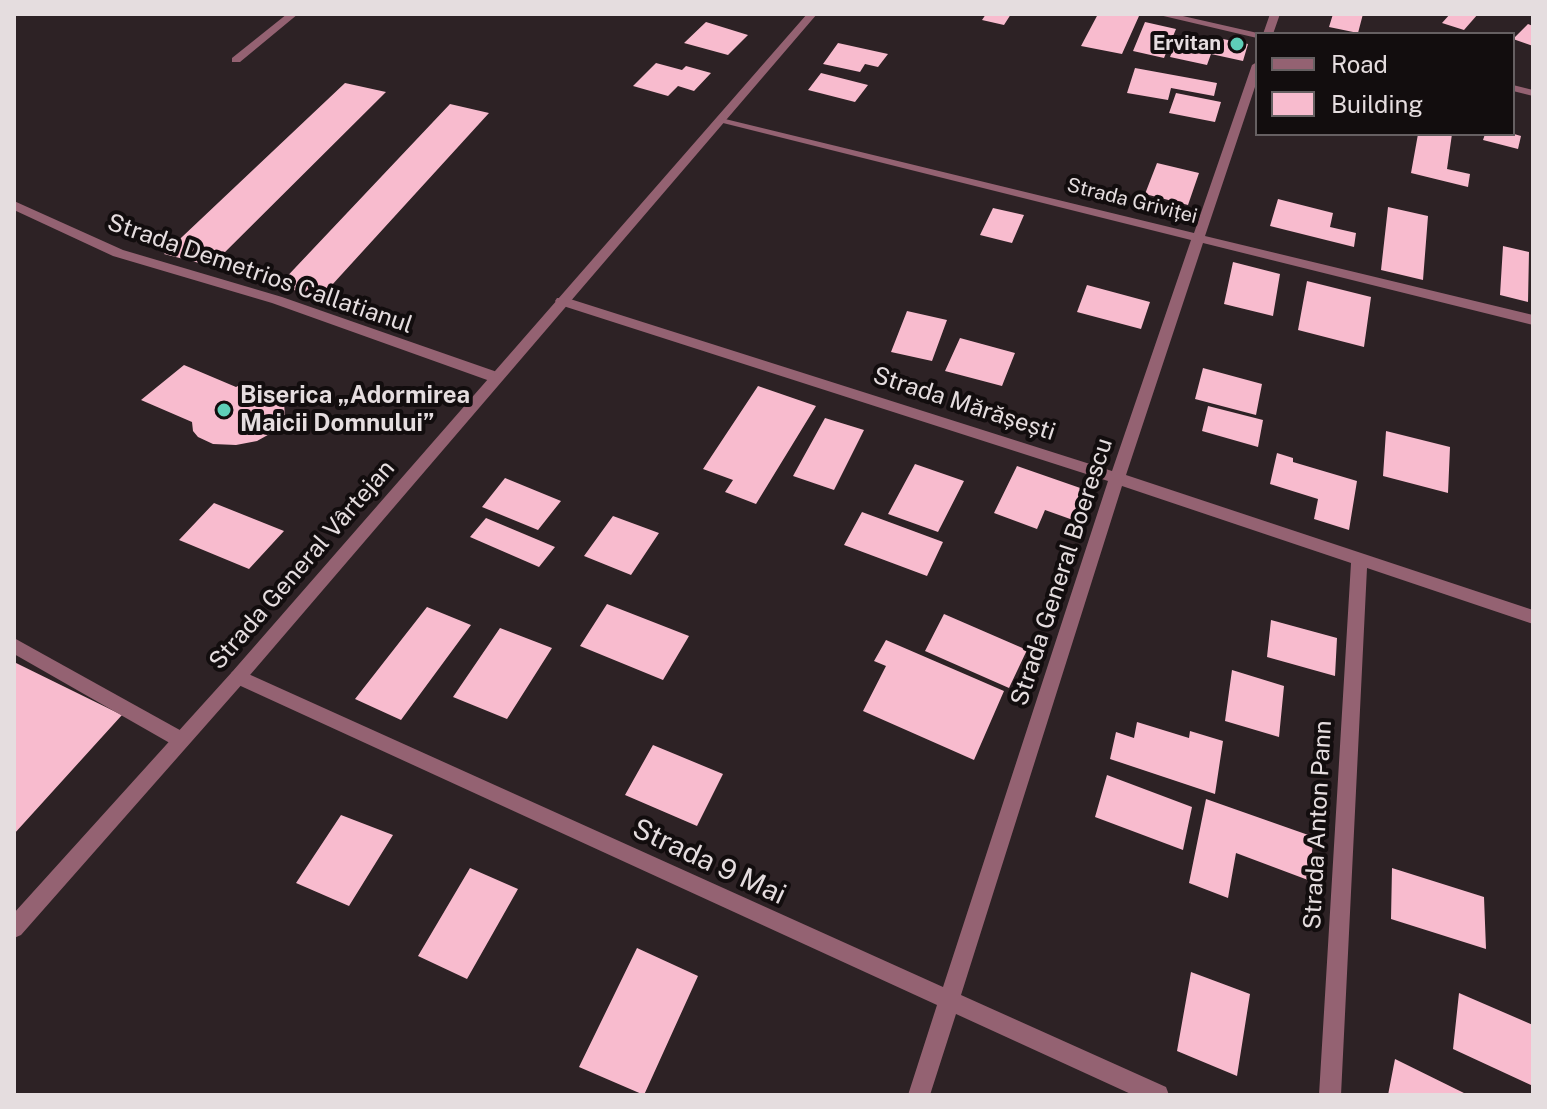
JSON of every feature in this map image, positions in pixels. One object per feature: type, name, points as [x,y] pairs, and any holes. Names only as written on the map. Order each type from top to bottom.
[{"type":"street","points":[[236,60],[293,14]]},
{"type":"street","name":"Strada General Vârtejan","points":[[14,928],[238,677],[812,14]]},
{"type":"street","points":[[1160,14],[1255,35]]},
{"type":"street","name":"Strada General Boerescu","points":[[919,1095],[1117,478],[1255,71]]},
{"type":"street","name":"Strada Griviței","points":[[721,121],[1533,320]]},
{"type":"street","name":"Strada Demetrios Callatianul","points":[[14,205],[118,253],[277,300],[495,377]]},
{"type":"street","name":"Strada Mărășești","points":[[562,301],[1117,478],[1533,617]]},
{"type":"street","name":"Strada Anton Pann","points":[[1330,1095],[1359,558]]},
{"type":"street","points":[[14,645],[181,740]]},
{"type":"street","name":"Strada 9 Mai","points":[[238,677],[1158,1095]]},
{"type":"building","points":[[986,14],[1011,14],[1004,25],[982,20]]},
{"type":"building","points":[[1098,14],[1139,16],[1122,54],[1081,46]]},
{"type":"building","points":[[1333,14],[1363,14],[1358,32],[1329,27]]},
{"type":"building","points":[[1450,14],[1478,14],[1464,30],[1442,23]]},
{"type":"building","points":[[706,22],[748,35],[728,55],[684,43]]},
{"type":"building","points":[[1145,22],[1176,29],[1164,58],[1133,51]]},
{"type":"building","points":[[1528,24],[1533,26],[1533,46],[1515,40]]},
{"type":"building","points":[[1208,36],[1248,44],[1243,61],[1211,54],[1207,65],[1170,57],[1178,37],[1205,43]]},
{"type":"building","points":[[838,43],[888,54],[878,67],[865,64],[860,72],[823,64]]},
{"type":"building","points":[[656,63],[682,70],[686,66],[711,73],[694,91],[678,86],[668,96],[633,86]]},
{"type":"building","points":[[1135,68],[1217,83],[1214,96],[1171,88],[1168,100],[1127,93]]},
{"type":"building","points":[[821,73],[868,85],[855,102],[808,90]]},
{"type":"building","points":[[345,83],[386,92],[211,266],[164,254]]},
{"type":"building","points":[[1176,93],[1221,102],[1215,122],[1169,113]]},
{"type":"building","points":[[450,104],[489,113],[321,297],[278,286]]},
{"type":"building","points":[[1418,136],[1452,136],[1447,169],[1470,174],[1468,187],[1411,173]]},
{"type":"building","points":[[1484,136],[1521,136],[1518,149],[1483,140]]},
{"type":"building","points":[[1157,163],[1199,173],[1188,205],[1145,194]]},
{"type":"building","points":[[1278,199],[1333,213],[1330,227],[1356,233],[1354,247],[1270,226]]},
{"type":"building","points":[[1388,207],[1428,216],[1423,280],[1381,270]]},
{"type":"building","points":[[993,208],[1024,215],[1012,243],[980,235]]},
{"type":"building","points":[[1503,246],[1529,252],[1528,302],[1500,295]]},
{"type":"building","points":[[1233,262],[1280,274],[1273,316],[1224,304]]},
{"type":"building","points":[[1307,281],[1371,297],[1364,347],[1298,330]]},
{"type":"building","points":[[1087,285],[1150,302],[1141,329],[1077,312]]},
{"type":"building","points":[[907,311],[947,320],[932,361],[891,352]]},
{"type":"building","points":[[960,338],[1015,353],[1002,386],[945,371]]},
{"type":"building","name":"Biserica „Adormirea Maicii Domnului”","points":[[184,365],[236,387],[245,382],[274,389],[284,402],[285,418],[275,431],[257,441],[236,445],[213,444],[198,437],[193,431],[192,422],[141,400]]},
{"type":"building","points":[[1203,368],[1262,384],[1256,415],[1195,399]]},
{"type":"building","points":[[758,386],[816,406],[756,504],[725,492],[733,480],[703,469]]},
{"type":"building","points":[[1208,406],[1263,420],[1258,447],[1202,431]]},
{"type":"building","points":[[825,418],[864,430],[834,490],[793,476]]},
{"type":"building","points":[[1386,431],[1450,447],[1448,493],[1383,476]]},
{"type":"building","points":[[1277,453],[1293,458],[1293,462],[1357,481],[1349,530],[1314,519],[1318,499],[1270,484]]},
{"type":"building","points":[[915,464],[964,481],[938,532],[888,514]]},
{"type":"building","points":[[1017,466],[1086,490],[1073,520],[1045,510],[1037,529],[994,513]]},
{"type":"building","points":[[505,478],[561,501],[538,530],[482,507]]},
{"type":"building","points":[[214,503],[284,531],[249,569],[179,540]]},
{"type":"building","points":[[862,512],[943,542],[927,576],[844,545]]},
{"type":"building","points":[[613,516],[659,533],[631,575],[584,556]]},
{"type":"building","points":[[486,518],[555,547],[539,567],[470,537]]},
{"type":"building","points":[[607,604],[689,636],[663,680],[580,646]]},
{"type":"building","points":[[427,607],[471,625],[401,720],[355,699]]},
{"type":"building","points":[[944,614],[1027,650],[1009,688],[925,651]]},
{"type":"building","points":[[1271,620],[1337,638],[1335,676],[1267,657]]},
{"type":"building","points":[[500,628],[552,648],[507,719],[453,697]]},
{"type":"building","points":[[886,640],[1004,691],[974,760],[863,711],[886,666],[874,661]]},
{"type":"building","points":[[14,662],[122,715],[14,834]]},
{"type":"building","points":[[1232,670],[1284,686],[1279,737],[1225,721]]},
{"type":"building","points":[[1137,722],[1189,738],[1190,731],[1223,741],[1215,794],[1110,759],[1116,732],[1134,738]]},
{"type":"building","points":[[653,745],[723,774],[697,826],[625,795]]},
{"type":"building","points":[[1107,775],[1192,807],[1183,850],[1095,817]]},
{"type":"building","points":[[1206,799],[1314,837],[1308,880],[1236,853],[1228,898],[1189,883]]},
{"type":"building","points":[[341,815],[393,835],[349,906],[296,883]]},
{"type":"building","points":[[470,868],[518,889],[467,979],[418,956]]},
{"type":"building","points":[[1392,868],[1484,897],[1486,949],[1391,919]]},
{"type":"building","points":[[637,948],[698,976],[644,1095],[579,1067]]},
{"type":"building","points":[[1191,972],[1250,994],[1237,1076],[1177,1051]]},
{"type":"building","points":[[1459,993],[1533,1025],[1533,1086],[1453,1049]]},
{"type":"building","points":[[1395,1059],[1468,1095],[1388,1095]]},
{"type":"place","name":"Ervitan","points":[[1237,44]]},
{"type":"place","name":"Biserica „Adormirea Maicii Domnului”","points":[[224,410]]}]
